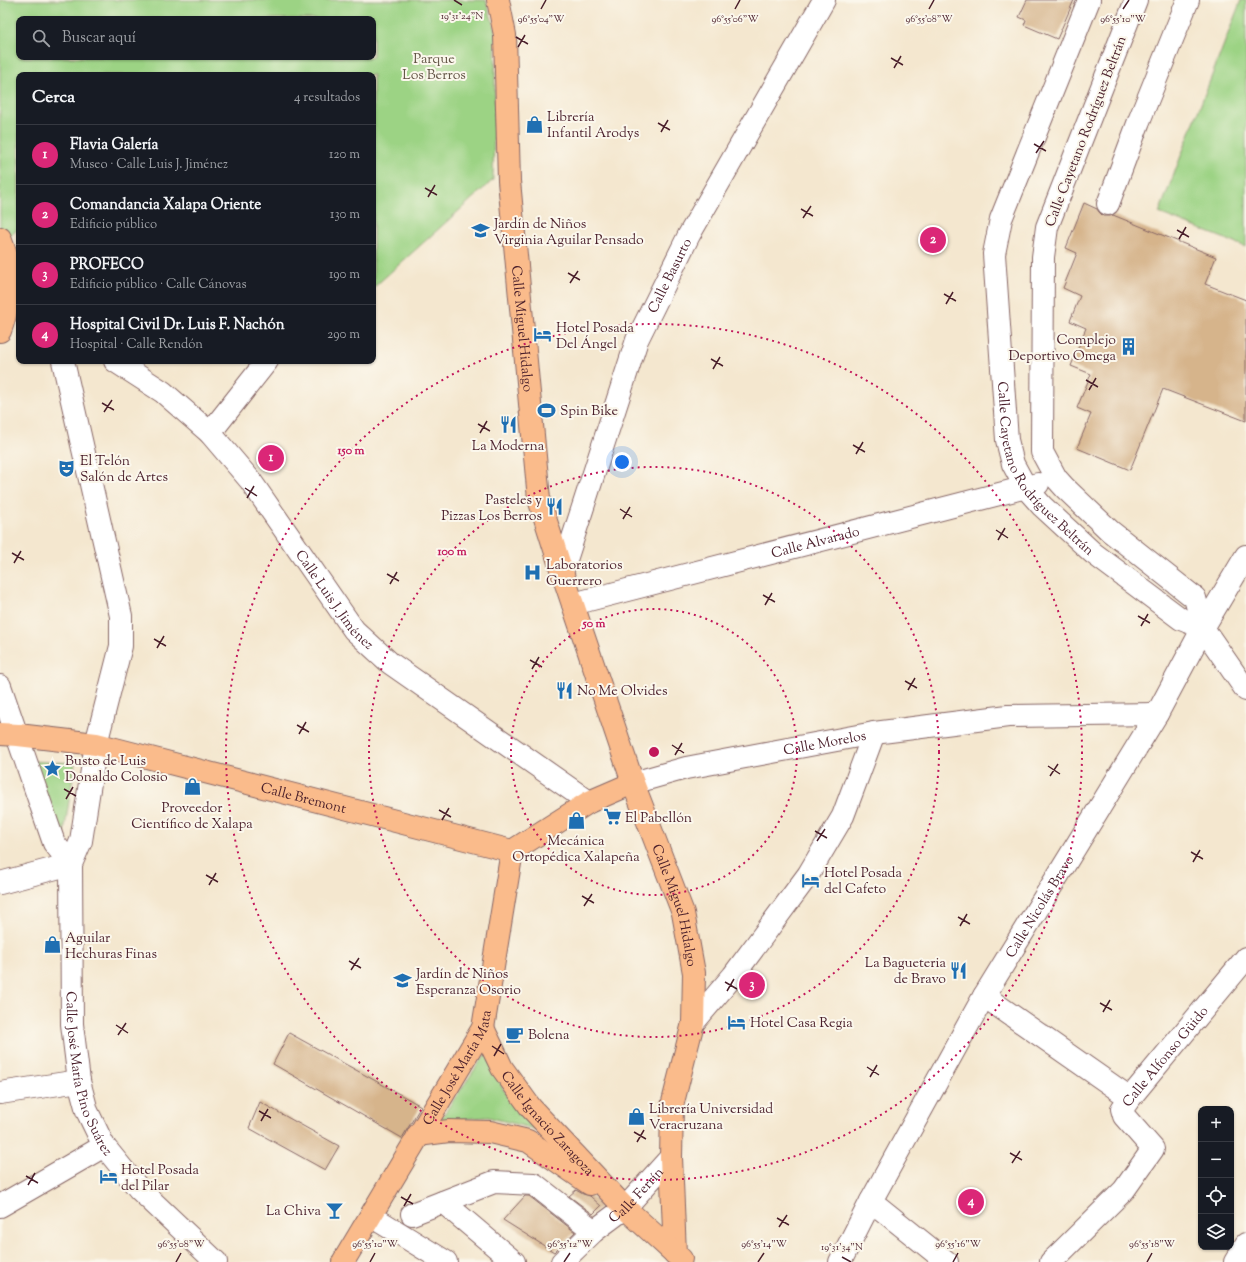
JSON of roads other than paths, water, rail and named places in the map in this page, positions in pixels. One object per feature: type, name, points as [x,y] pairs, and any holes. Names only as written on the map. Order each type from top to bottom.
[{"type":"main road","name":"Calle Miguel Hidalgo","points":[[498,0],[505,35],[509,181],[539,499],[633,783],[683,913],[694,973],[694,1023],[672,1106],[671,1158],[680,1258]]},
{"type":"main road","points":[[0,238],[9,266],[9,297],[4,321],[0,331]]},
{"type":"main road","name":"Calle Bremont","points":[[9,735],[96,744],[512,851]]},
{"type":"main road","name":"Calle Morelos","points":[[512,851],[590,802],[633,783]]},
{"type":"main road","name":"Calle José María Mata","points":[[343,1262],[483,1028],[512,851]]},
{"type":"main road","name":"Calle Ignacio Zaragoza","points":[[483,1028],[502,1068],[531,1108],[625,1208],[680,1258]]},
{"type":"main road","name":"Calle Ignacio Zaragoza","points":[[418,1135],[449,1131],[490,1132],[528,1141],[625,1208]]},
{"type":"street","name":"Calle Basurto","points":[[562,572],[637,340],[689,235],[824,0]]},
{"type":"street","name":"Calle Cayetano Rodríguez Beltrán","points":[[1089,0],[1001,219],[994,254],[1006,440],[1013,464],[1026,488],[1042,506],[1093,553],[1181,619],[1204,628]]},
{"type":"street","name":"Calle Cayetano Rodríguez Beltrán","points":[[1136,0],[1047,227],[1043,257],[1042,452],[1056,478],[1110,531],[1195,598],[1204,628],[1246,690]]},
{"type":"street","points":[[1108,204],[1139,121],[1188,0]]},
{"type":"street","name":"Calle José María Pino Suárez","points":[[65,364],[121,616],[121,646],[96,744],[80,841],[71,864],[72,1024],[79,1081],[87,1111],[104,1146],[138,1189],[216,1262]]},
{"type":"street","name":"Calle Luis J. Jiménez","points":[[120,364],[163,392],[210,433],[250,480],[354,630],[390,663],[590,802]]},
{"type":"street","points":[[210,433],[265,364]]},
{"type":"street","name":"Calle Alvarado","points":[[573,604],[1026,488],[1056,478]]},
{"type":"street","name":"Calle Nicolás Bravo","points":[[840,1262],[871,1201],[984,996],[1157,714],[1204,628],[1246,556]]},
{"type":"street","points":[[0,686],[9,735],[54,843],[71,864],[0,883]]},
{"type":"street","name":"Calle Morelos","points":[[633,783],[686,768],[874,733],[1008,716],[1157,714]]},
{"type":"street","points":[[694,1023],[733,976],[808,875],[843,816],[874,733]]},
{"type":"street","name":"Calle Alfonso Güido","points":[[1051,1262],[1124,1190],[1153,1149],[1124,1116],[1122,1110],[1130,1098],[1246,958]]},
{"type":"street","points":[[984,996],[1130,1098]]},
{"type":"street","points":[[0,1093],[79,1081]]},
{"type":"street","points":[[0,1206],[104,1146]]},
{"type":"street","name":"Calle Ferrín","points":[[562,1262],[594,1231],[625,1208],[671,1158]]},
{"type":"street","points":[[412,1214],[494,1182],[534,1184],[594,1231]]},
{"type":"street","points":[[871,1201],[947,1262]]},
{"type":"street","points":[[443,1202],[514,1262]]},
{"type":"street","points":[[371,1216],[446,1262]]},
{"type":"street","points":[[1235,1262],[1246,1244]]},
{"type":"place","name":"Librería Infantil Arodys","points":[[534,124]]},
{"type":"place","name":"Jardín de Niños Virginia Aguilar Pensado","points":[[481,231]]},
{"type":"place","name":"Comandancia Xalapa Oriente","points":[[933,240]]},
{"type":"place","name":"Hotel Posada Del Ángel","points":[[543,335]]},
{"type":"place","name":"Complejo Deportivo Omega","points":[[1129,347]]},
{"type":"place","name":"Spin Bike","points":[[547,410]]},
{"type":"place","name":"La Moderna","points":[[508,425]]},
{"type":"place","name":"Flavia Galería","points":[[271,458]]},
{"type":"place","name":"El Telón Salón de Artes","points":[[67,468]]},
{"type":"place","name":"Pasteles y Pizzas Los Berros","points":[[555,507]]},
{"type":"place","name":"Laboratorios Guerrero","points":[[533,572]]},
{"type":"place","name":"No Me Olvides","points":[[564,690]]},
{"type":"place","name":"Busto de Luis Donaldo Colosio","points":[[52,768]]},
{"type":"place","name":"Proveedor Científico de Xalapa","points":[[192,787]]},
{"type":"place","name":"El Pabellón","points":[[612,817]]},
{"type":"place","name":"Mecánica Ortopédica Xalapeña","points":[[576,820]]},
{"type":"place","name":"Hotel Posada del Cafeto","points":[[811,880]]},
{"type":"place","name":"Aguilar Hechuras Finas","points":[[52,945]]},
{"type":"place","name":"La Bagueteria de Bravo","points":[[959,970]]},
{"type":"place","name":"Jardín de Niños Esperanza Osorio","points":[[403,981]]},
{"type":"place","name":"PROFECO","points":[[752,985]]},
{"type":"place","name":"Hotel Casa Regia","points":[[737,1022]]},
{"type":"place","name":"Bolena","points":[[515,1034]]},
{"type":"place","name":"Librería Universidad Veracruzana","points":[[636,1116]]},
{"type":"place","name":"Hotel Posada del Pilar","points":[[108,1177]]},
{"type":"place","name":"Hospital Civil Dr. Luis F. Nachón","points":[[971,1202]]},
{"type":"place","name":"La Chiva","points":[[334,1210]]},
{"type":"park label","name":"Parque Los Berros","points":[[434,66]]}]
